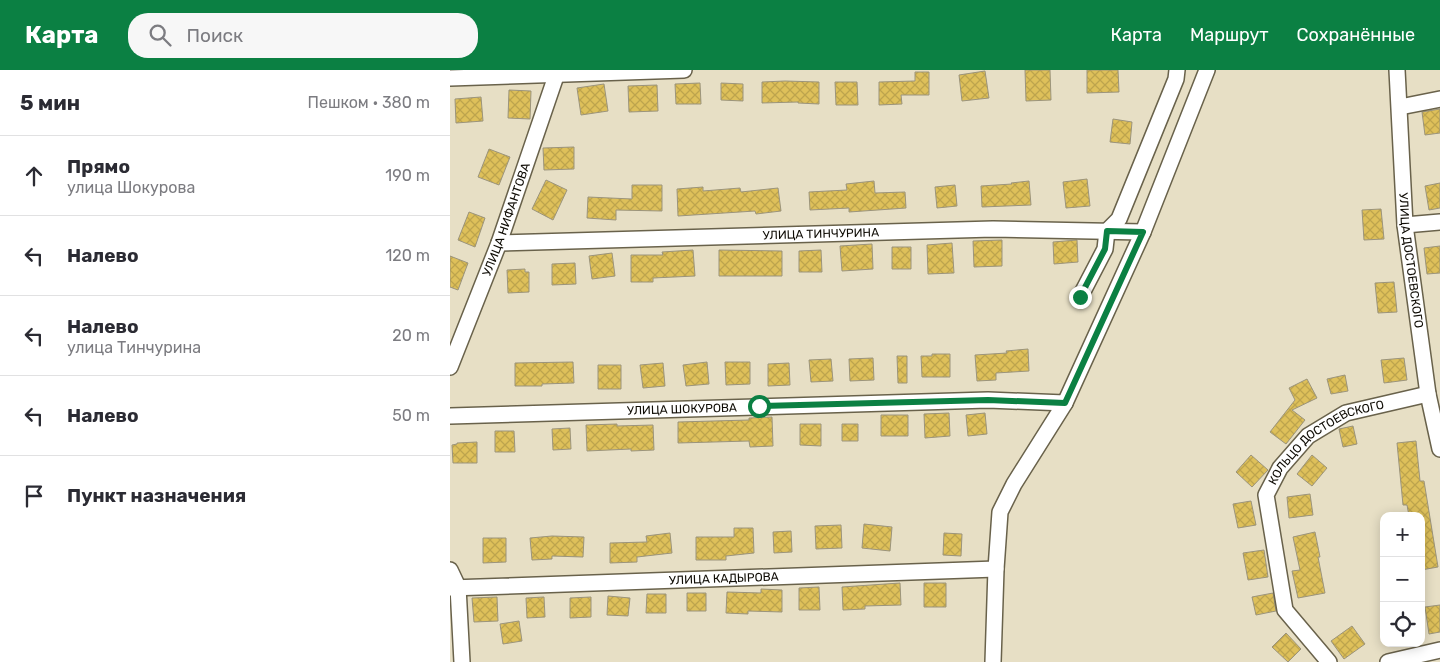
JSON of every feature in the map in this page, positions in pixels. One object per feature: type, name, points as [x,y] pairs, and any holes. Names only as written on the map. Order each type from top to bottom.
[{"type":"street","points":[[450,78],[558,72],[684,70]]},
{"type":"street","points":[[1080,297],[1105,249],[1107,231],[1120,219],[1178,70]]},
{"type":"street","points":[[993,662],[1000,512],[1014,484],[1065,403],[1143,232],[1207,70]]},
{"type":"street","name":"УЛИЦА ДОСТОЕВСКОГО","points":[[1397,70],[1405,225],[1428,394],[1438,430],[1440,449]]},
{"type":"street","name":"УЛИЦА НИФАНТОВА","points":[[450,367],[499,242],[558,72]]},
{"type":"street","points":[[1400,107],[1440,100]]},
{"type":"street","points":[[1405,225],[1440,222]]},
{"type":"street","name":"УЛИЦА ТИНЧУРИНА","points":[[499,242],[993,229],[1143,232]]},
{"type":"street","name":"КОЛЬЦО ДОСТОЕВСКОГО","points":[[1329,662],[1285,610],[1266,495],[1280,468],[1308,436],[1316,431],[1346,413],[1428,394]]},
{"type":"street","name":"УЛИЦА ШОКУРОВА","points":[[450,416],[988,400],[1065,403]]},
{"type":"street","name":"УЛИЦА КАДЫРОВА","points":[[454,588],[996,569]]},
{"type":"street","points":[[450,570],[454,588],[462,662]]},
{"type":"street","points":[[1388,662],[1440,650]]},
{"type":"building","points":[[1025,70],[1050,70],[1051,100],[1026,101]]},
{"type":"building","points":[[1087,70],[1118,70],[1119,92],[1087,93]]},
{"type":"building","points":[[985,71],[989,98],[962,101],[959,75]]},
{"type":"building","points":[[915,72],[929,72],[929,95],[901,95],[902,104],[879,105],[879,82],[915,81]]},
{"type":"building","points":[[762,82],[819,82],[819,104],[798,102],[762,103]]},
{"type":"building","points":[[835,82],[857,82],[858,105],[836,105]]},
{"type":"building","points":[[700,83],[701,104],[676,104],[675,84]]},
{"type":"building","points":[[721,83],[743,84],[743,101],[721,100]]},
{"type":"building","points":[[604,84],[608,111],[581,115],[577,88]]},
{"type":"building","points":[[657,85],[658,111],[629,112],[628,86]]},
{"type":"building","points":[[509,90],[531,91],[530,119],[508,118]]},
{"type":"building","points":[[481,97],[483,121],[456,123],[455,99]]},
{"type":"building","points":[[1440,109],[1440,133],[1425,135],[1422,112]]},
{"type":"building","points":[[1113,119],[1132,122],[1130,144],[1110,142]]},
{"type":"building","points":[[574,147],[574,169],[544,170],[543,148]]},
{"type":"building","points":[[489,149],[510,157],[499,185],[478,177]]},
{"type":"building","points":[[1087,179],[1090,206],[1066,208],[1063,182]]},
{"type":"building","points":[[546,180],[567,190],[553,220],[532,209]]},
{"type":"building","points":[[874,181],[875,193],[905,192],[906,208],[849,212],[849,208],[810,210],[809,192],[847,190],[846,184]]},
{"type":"building","points":[[1029,181],[1031,205],[982,207],[981,186]]},
{"type":"building","points":[[1440,183],[1440,208],[1429,210],[1425,186]]},
{"type":"building","points":[[632,185],[662,185],[662,211],[616,210],[616,220],[587,218],[588,197],[632,199]]},
{"type":"building","points":[[955,185],[957,206],[937,208],[935,187]]},
{"type":"building","points":[[703,187],[703,191],[740,188],[741,192],[778,188],[781,211],[756,214],[755,211],[678,216],[677,189]]},
{"type":"building","points":[[1381,209],[1384,239],[1364,240],[1362,210]]},
{"type":"building","points":[[469,212],[485,218],[475,247],[458,240]]},
{"type":"building","points":[[1002,240],[1002,266],[974,267],[973,241]]},
{"type":"building","points":[[1077,240],[1078,262],[1054,264],[1053,242]]},
{"type":"building","points":[[952,243],[954,273],[928,274],[927,245]]},
{"type":"building","points":[[872,244],[873,269],[842,271],[840,246]]},
{"type":"building","points":[[1440,246],[1440,273],[1427,274],[1424,248]]},
{"type":"building","points":[[892,247],[911,247],[911,269],[892,269]]},
{"type":"building","points":[[693,250],[695,276],[653,278],[653,282],[631,282],[631,255],[663,255],[662,252]]},
{"type":"building","points":[[719,250],[782,251],[782,276],[719,276]]},
{"type":"building","points":[[821,250],[822,272],[799,272],[799,251]]},
{"type":"building","points":[[612,253],[615,276],[592,279],[589,256]]},
{"type":"building","points":[[450,256],[468,263],[458,290],[450,287]]},
{"type":"building","points":[[575,263],[576,284],[552,285],[552,264]]},
{"type":"building","points":[[525,269],[525,272],[529,272],[529,292],[508,293],[507,270]]},
{"type":"building","points":[[1394,282],[1397,312],[1378,313],[1375,283]]},
{"type":"building","points":[[1028,349],[1029,371],[996,373],[996,380],[977,381],[975,355],[1007,353],[1006,351]]},
{"type":"building","points":[[932,354],[950,354],[950,377],[922,377],[921,356],[932,356]]},
{"type":"building","points":[[897,356],[907,356],[907,383],[898,383]]},
{"type":"building","points":[[873,358],[874,380],[850,381],[849,359]]},
{"type":"building","points":[[1404,358],[1407,380],[1384,383],[1381,360]]},
{"type":"building","points":[[831,359],[833,381],[811,382],[809,360]]},
{"type":"building","points":[[573,362],[574,383],[515,386],[515,363]]},
{"type":"building","points":[[707,362],[709,384],[686,386],[683,365]]},
{"type":"building","points":[[725,362],[750,362],[750,384],[726,385]]},
{"type":"building","points":[[663,363],[665,386],[643,388],[640,365]]},
{"type":"building","points":[[789,363],[790,385],[768,386],[768,364]]},
{"type":"building","points":[[598,365],[621,365],[621,389],[598,389]]},
{"type":"building","points":[[1345,375],[1348,391],[1331,394],[1327,379]]},
{"type":"building","points":[[1307,379],[1317,398],[1292,410],[1305,420],[1286,444],[1270,432],[1295,400],[1289,388]]},
{"type":"building","points":[[949,413],[950,436],[925,438],[924,414]]},
{"type":"building","points":[[985,413],[987,434],[968,436],[966,415]]},
{"type":"building","points":[[881,415],[908,415],[908,436],[881,436]]},
{"type":"building","points":[[772,417],[773,446],[750,447],[749,441],[678,443],[678,422],[749,420],[749,418]]},
{"type":"building","points":[[617,424],[617,426],[653,425],[654,450],[587,451],[586,425]]},
{"type":"building","points":[[800,424],[821,424],[821,446],[800,445]]},
{"type":"building","points":[[842,424],[858,424],[858,441],[842,441]]},
{"type":"building","points":[[1353,426],[1357,444],[1343,447],[1339,429]]},
{"type":"building","points":[[570,428],[571,449],[553,450],[552,429]]},
{"type":"building","points":[[495,431],[514,431],[515,452],[495,452]]},
{"type":"building","points":[[1416,441],[1420,481],[1424,481],[1438,567],[1425,569],[1425,512],[1408,512],[1407,505],[1403,505],[1397,443]]},
{"type":"building","points":[[477,442],[477,463],[453,463],[452,445]]},
{"type":"building","points":[[1251,455],[1268,470],[1252,487],[1236,472]]},
{"type":"building","points":[[1312,455],[1327,468],[1312,486],[1297,474]]},
{"type":"building","points":[[1310,494],[1313,515],[1289,518],[1287,497]]},
{"type":"building","points":[[1251,501],[1256,525],[1238,528],[1233,504]]},
{"type":"building","points":[[864,524],[892,527],[890,551],[862,548]]},
{"type":"building","points":[[841,525],[842,548],[816,549],[815,526]]},
{"type":"building","points":[[734,528],[753,528],[754,553],[726,556],[726,560],[696,560],[696,537],[734,537]]},
{"type":"building","points":[[791,531],[792,552],[774,553],[773,532]]},
{"type":"building","points":[[1315,532],[1325,593],[1298,598],[1292,571],[1300,570],[1293,537]]},
{"type":"building","points":[[670,533],[672,553],[637,557],[637,562],[610,563],[610,543],[647,542],[646,536]]},
{"type":"building","points":[[944,533],[962,534],[961,556],[943,555]]},
{"type":"building","points":[[552,536],[584,537],[583,557],[552,556],[552,559],[532,560],[530,538]]},
{"type":"building","points":[[483,538],[506,538],[506,562],[483,563]]},
{"type":"building","points":[[1264,550],[1268,577],[1248,580],[1243,553]]},
{"type":"building","points":[[900,583],[901,605],[865,606],[865,609],[843,610],[842,587]]},
{"type":"building","points":[[924,583],[946,583],[946,607],[924,607]]},
{"type":"building","points":[[819,587],[820,610],[799,610],[799,588]]},
{"type":"building","points":[[761,589],[782,590],[782,612],[748,611],[748,614],[726,613],[727,592],[761,593]]},
{"type":"building","points":[[687,593],[706,593],[706,611],[687,611]]},
{"type":"building","points":[[1273,593],[1276,611],[1256,615],[1252,597]]},
{"type":"building","points":[[647,594],[666,594],[666,613],[646,613]]},
{"type":"building","points":[[608,596],[630,598],[628,616],[607,615]]},
{"type":"building","points":[[497,597],[498,621],[474,622],[472,598]]},
{"type":"building","points":[[544,597],[545,617],[527,618],[526,598]]},
{"type":"building","points":[[591,597],[591,617],[570,618],[570,598]]},
{"type":"building","points":[[1440,605],[1440,632],[1429,634],[1425,607]]},
{"type":"building","points":[[519,621],[522,641],[503,644],[500,624]]},
{"type":"building","points":[[1352,626],[1365,644],[1344,659],[1331,641]]},
{"type":"building","points":[[1286,633],[1301,649],[1288,662],[1272,647]]},
{"type":"route","points":[[759,406],[988,400],[1065,403],[1143,232],[1107,231],[1105,249],[1080,297]]}]
